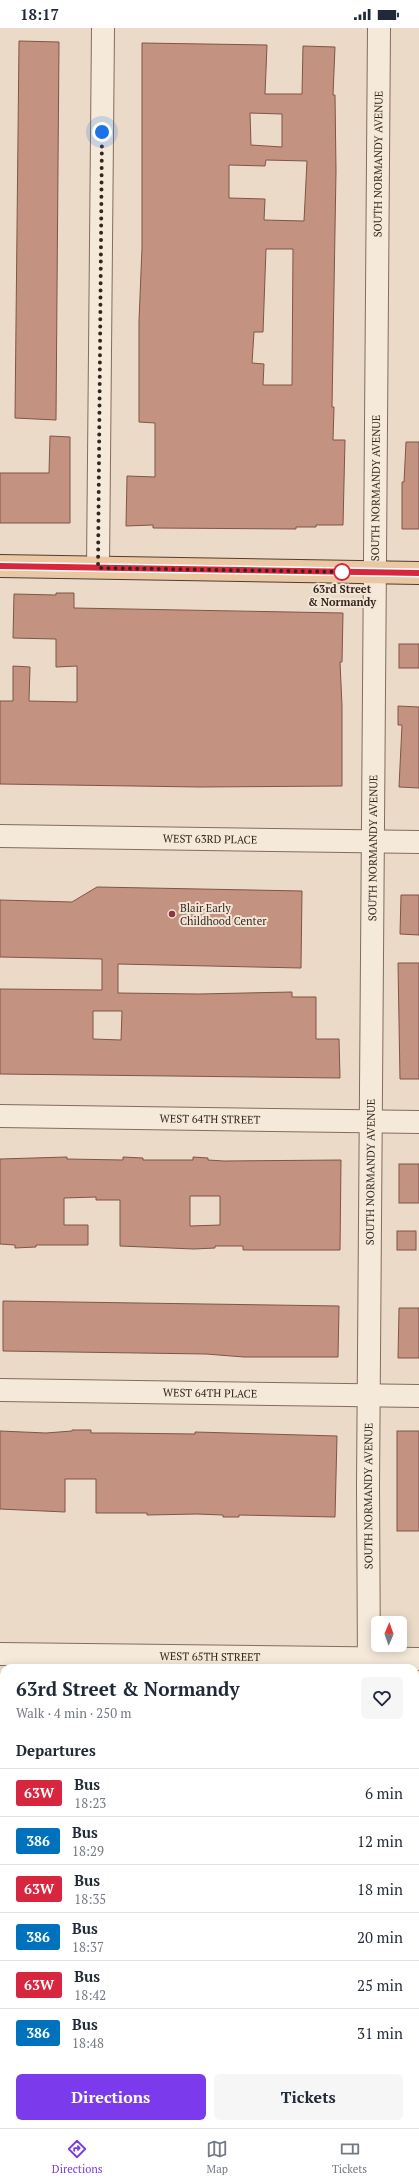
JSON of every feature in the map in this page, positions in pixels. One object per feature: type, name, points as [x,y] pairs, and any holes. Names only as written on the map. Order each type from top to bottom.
[{"type":"main road","points":[[0,566],[419,573]]},
{"type":"street","points":[[98,568],[103,28]]},
{"type":"street","name":"SOUTH NORMANDY AVENUE","points":[[369,1663],[372,841],[379,28]]},
{"type":"street","name":"WEST 63RD PLACE","points":[[0,836],[419,842]]},
{"type":"street","name":"WEST 64TH STREET","points":[[0,1116],[419,1122]]},
{"type":"street","name":"WEST 64TH PLACE","points":[[0,1390],[419,1396]]},
{"type":"street","name":"WEST 65TH STREET","points":[[0,1654],[369,1663],[419,1658]]},
{"type":"building","points":[[19,41],[59,42],[56,420],[15,418]]},
{"type":"building","points":[[142,43],[267,45],[265,94],[302,94],[303,46],[335,47],[333,95],[335,95],[336,171],[332,407],[334,407],[333,440],[345,440],[343,525],[316,525],[316,527],[296,527],[296,529],[153,528],[153,525],[126,526],[127,476],[155,477],[155,423],[139,422],[139,321],[142,248]],"holes":[[[250,113],[282,114],[282,147],[251,145]],[[266,160],[307,161],[304,221],[264,220],[265,199],[229,198],[229,165],[265,166]],[[266,249],[293,249],[292,385],[263,385],[264,364],[252,363],[254,332],[263,332]]]},
{"type":"building","points":[[50,436],[70,437],[70,523],[0,523],[0,473],[49,473]]},
{"type":"building","points":[[406,442],[419,442],[419,529],[402,529],[402,482],[404,482]]},
{"type":"building","points":[[56,593],[74,593],[74,608],[343,613],[342,662],[340,662],[342,706],[342,786],[200,787],[0,784],[0,701],[13,701],[13,666],[30,667],[29,701],[77,702],[77,666],[56,667],[56,639],[13,638],[14,594],[56,595]]},
{"type":"building","points":[[399,644],[419,644],[419,668],[399,668]]},
{"type":"building","points":[[398,706],[419,707],[419,788],[399,787],[402,725],[398,725]]},
{"type":"building","points":[[97,887],[302,891],[301,968],[118,964],[118,993],[199,994],[292,992],[292,997],[316,997],[316,1039],[339,1039],[340,1078],[0,1074],[0,989],[102,990],[102,959],[0,957],[0,900],[72,902]],"holes":[[[93,1011],[122,1011],[121,1040],[93,1039]]]},
{"type":"building","points":[[401,895],[419,895],[419,935],[400,934]]},
{"type":"building","points":[[398,963],[419,963],[419,1079],[400,1079]]},
{"type":"building","points":[[67,1157],[67,1159],[123,1160],[123,1157],[143,1158],[143,1160],[193,1160],[193,1157],[224,1161],[341,1160],[340,1250],[243,1250],[243,1246],[215,1246],[215,1248],[194,1249],[120,1246],[120,1200],[96,1200],[96,1197],[64,1198],[64,1225],[88,1225],[88,1245],[36,1245],[36,1247],[15,1248],[15,1245],[0,1244],[0,1159]],"holes":[[[190,1196],[220,1196],[220,1225],[190,1226]]]},
{"type":"building","points":[[399,1164],[419,1164],[419,1203],[399,1203]]},
{"type":"building","points":[[397,1231],[416,1231],[416,1250],[397,1250]]},
{"type":"building","points":[[3,1301],[339,1306],[338,1357],[244,1357],[206,1354],[3,1351]]},
{"type":"building","points":[[399,1308],[419,1308],[419,1358],[398,1358]]},
{"type":"building","points":[[72,1430],[91,1430],[91,1433],[195,1434],[195,1432],[337,1436],[335,1517],[239,1515],[239,1517],[223,1517],[223,1515],[197,1514],[147,1515],[147,1513],[96,1513],[96,1479],[65,1479],[65,1512],[0,1509],[0,1431],[46,1433]]},
{"type":"building","points":[[397,1431],[419,1431],[419,1531],[397,1531]]},
{"type":"bus line","name":"63W","points":[[0,566],[419,573]]},
{"type":"place","name":"63rd Street & Normandy","points":[[342,572]]},
{"type":"place","name":"Blair Early Childhood Center","points":[[172,914]]},
{"type":"route","points":[[102,132],[98,568],[347,572],[342,572]]}]
